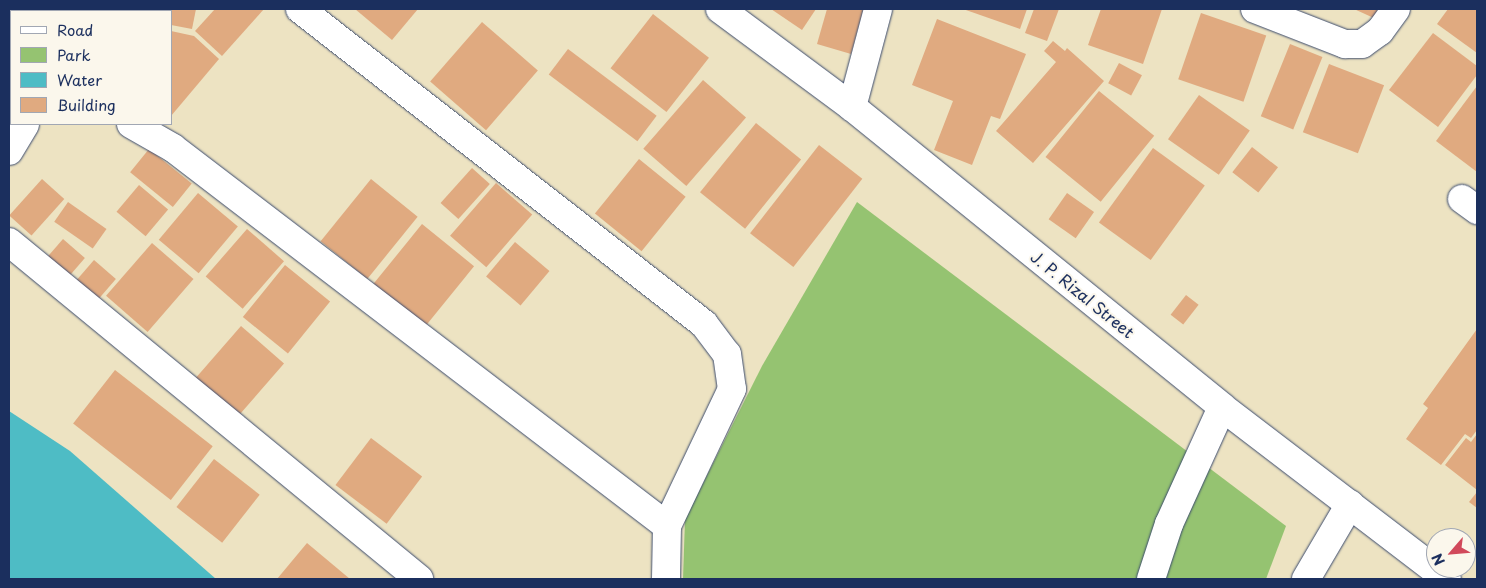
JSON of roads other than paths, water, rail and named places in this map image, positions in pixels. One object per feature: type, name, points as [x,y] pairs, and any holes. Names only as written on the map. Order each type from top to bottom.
[{"type":"street","points":[[300,9],[704,324],[727,354],[732,389],[667,526],[666,579]]},
{"type":"street","name":"J. P. Rizal Street","points":[[720,9],[852,107],[1222,407],[1447,579]]},
{"type":"street","points":[[852,107],[878,9]]},
{"type":"street","points":[[1255,9],[1346,44],[1362,44],[1380,32],[1396,9]]},
{"type":"street","points":[[9,151],[24,125]]},
{"type":"street","points":[[133,125],[173,148],[667,526]]},
{"type":"street","points":[[9,242],[419,579]]},
{"type":"street","points":[[1151,579],[1169,524],[1222,407]]},
{"type":"street","points":[[1306,579],[1350,504]]},
{"type":"water","points":[[9,411],[70,451],[216,579],[9,579]]}]
